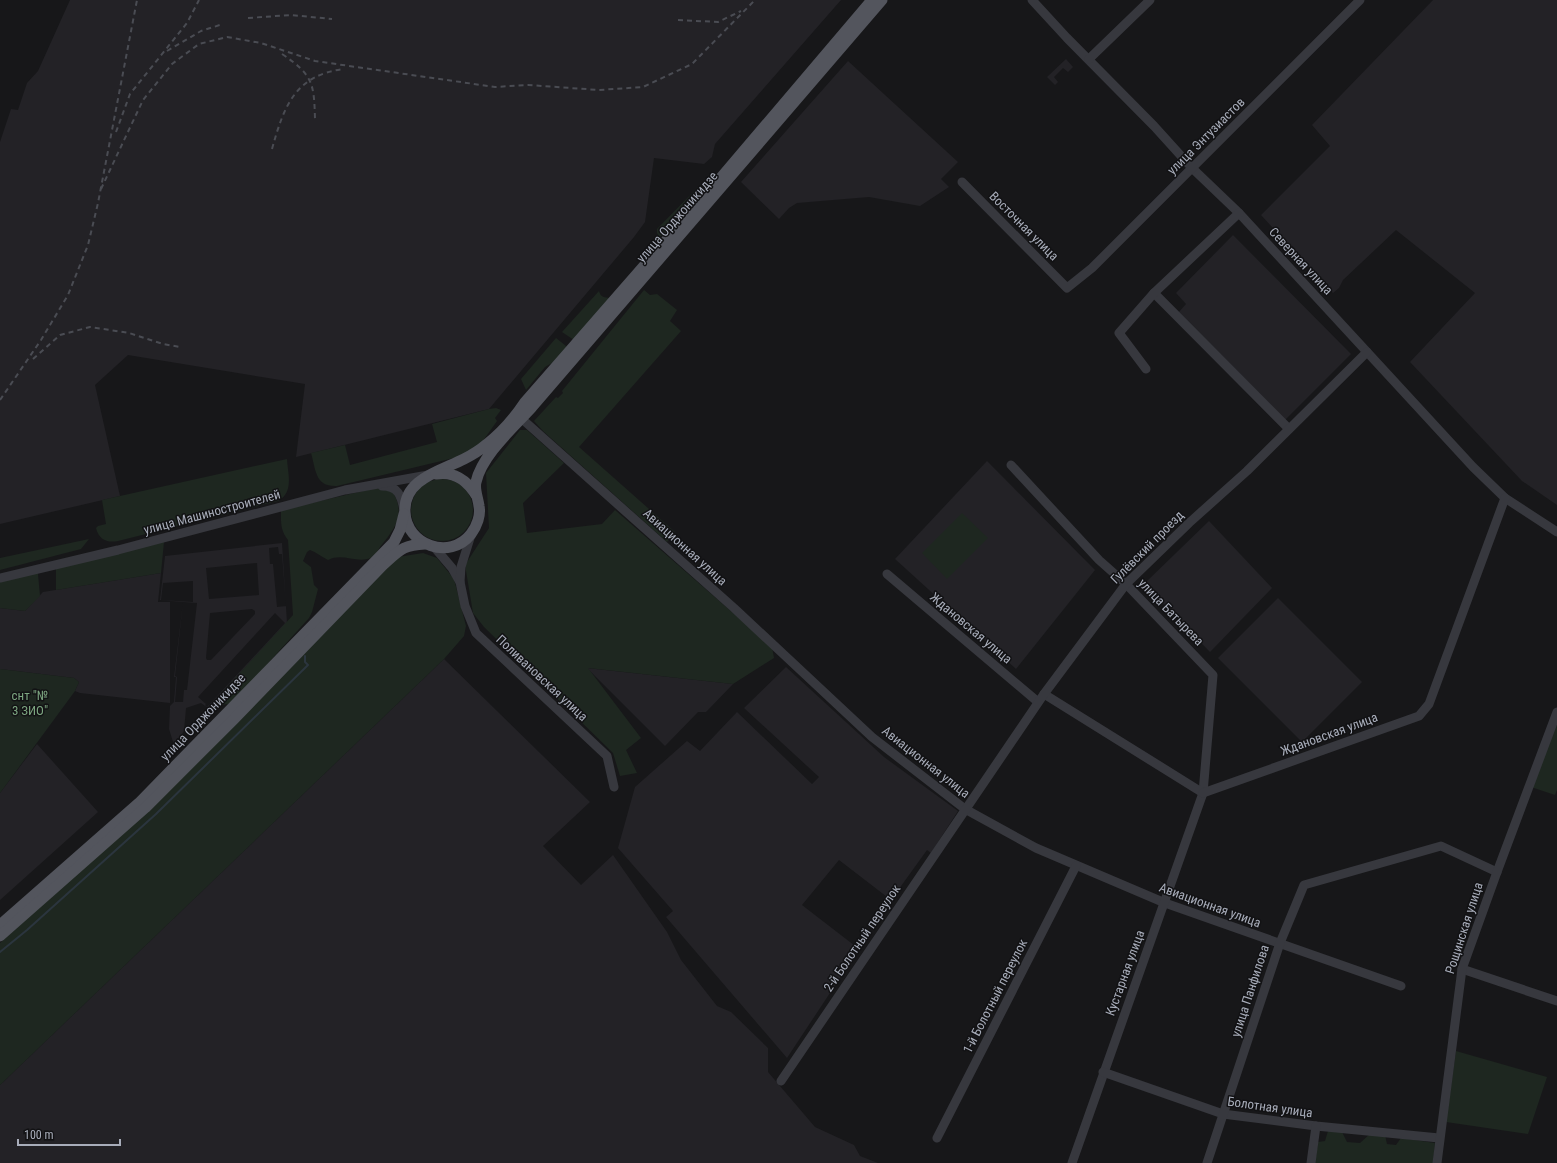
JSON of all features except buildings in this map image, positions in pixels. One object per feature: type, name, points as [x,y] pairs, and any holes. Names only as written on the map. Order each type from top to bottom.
[{"type":"main road","name":"улица Орджоникидзе","points":[[490,447],[525,402],[699,204],[872,0]]},
{"type":"main road","name":"улица Орджоникидзе","points":[[490,447],[522,419],[882,0]]},
{"type":"main road","points":[[490,447],[475,483],[479,506],[479,516],[476,526],[471,534],[464,541],[455,546],[445,548],[430,546],[417,538],[410,530],[404,511],[409,492],[422,478],[490,447]]},
{"type":"main road","points":[[431,475],[442,473],[458,477],[471,487],[477,496]]},
{"type":"main road","name":"улица Орджоникидзе","points":[[0,925],[139,803],[394,542],[400,530],[404,511]]},
{"type":"main road","name":"улица Орджоникидзе","points":[[0,936],[145,808],[384,564],[400,550],[411,545],[430,546]]},
{"type":"street","name":"Северная улица","points":[[1032,0],[1067,38],[1154,126],[1192,168],[1239,213],[1473,467],[1505,498],[1557,532]]},
{"type":"street","points":[[1089,59],[1150,0]]},
{"type":"street","name":"улица Энтузиастов","points":[[1067,288],[1092,268],[1156,202],[1360,0]]},
{"type":"street","name":"Восточная улица","points":[[962,182],[1067,288]]},
{"type":"street","points":[[1146,369],[1118,333],[1154,293],[1239,213]]},
{"type":"street","points":[[1154,293],[1289,429]]},
{"type":"street","name":"Гулёвский проезд","points":[[965,809],[1038,702],[1126,584],[1189,523],[1247,471],[1367,352]]},
{"type":"street","name":"Авиационная улица","points":[[522,419],[734,608],[872,737],[965,809],[1036,848],[1165,903],[1401,986]]},
{"type":"street","name":"улица Батырева","points":[[1011,465],[1099,560],[1126,584],[1213,675],[1203,793]]},
{"type":"street","name":"улица Машиностроителей","points":[[0,578],[125,548],[345,490],[431,475]]},
{"type":"street","points":[[345,490],[391,486],[397,491],[403,503],[404,511]]},
{"type":"street","name":"Ждановская улица","points":[[1203,793],[1419,716],[1429,704],[1505,498]]},
{"type":"street","points":[[460,582],[461,567],[471,534]]},
{"type":"street","points":[[430,546],[452,568],[460,582]]},
{"type":"street","name":"Ждановская улица","points":[[887,574],[1038,702]]},
{"type":"street","name":"Поливановская улица","points":[[460,582],[465,606],[476,633],[607,756],[614,787]]},
{"type":"street","points":[[1044,694],[1203,793]]},
{"type":"street","name":"Рощинская улица","points":[[1437,1163],[1462,968],[1557,712]]},
{"type":"street","name":"Кустарная улица","points":[[1072,1163],[1203,793]]},
{"type":"street","name":"2-й Болотный переулок","points":[[781,1081],[965,809]]},
{"type":"street","name":"улица Панфилова","points":[[1207,1163],[1280,943],[1304,885],[1441,846],[1497,872]]},
{"type":"street","name":"1-й Болотный переулок","points":[[937,1138],[1076,866]]},
{"type":"street","points":[[1462,968],[1557,1001]]},
{"type":"street","name":"Болотная улица","points":[[1103,1072],[1223,1114],[1316,1126],[1439,1138]]},
{"type":"street","points":[[1311,1163],[1316,1126]]},
{"type":"shaded area","points":[[70,0],[841,0],[715,144],[712,157],[704,164],[654,158],[645,222],[489,409],[296,457],[305,384],[128,355],[95,385],[120,496],[0,524],[0,142],[11,109],[18,110],[27,83],[38,71]]},
{"type":"shaded area","points":[[1433,0],[1557,0],[1557,505],[1522,481],[1410,362],[1475,293],[1396,230],[1343,280],[1339,288],[1333,293],[1261,215],[1330,146],[1312,125]]},
{"type":"shaded area","points":[[1066,59],[1073,67],[1068,72],[1063,68],[1054,77],[1058,82],[1055,85],[1047,77]]},
{"type":"shaded area","points":[[848,61],[958,162],[941,179],[949,187],[920,206],[869,197],[797,203],[789,208],[779,219],[741,182]]},
{"type":"shaded area","points":[[1233,235],[1351,354],[1284,421],[1178,313],[1186,304],[1176,293]]},
{"type":"shaded area","points":[[987,461],[1095,570],[1016,669],[895,559]]},
{"type":"shaded area","points":[[1209,521],[1272,588],[1210,652],[1144,584]]},
{"type":"shaded area","points":[[282,543],[286,602],[282,554],[279,554],[278,547],[269,548],[270,564],[273,564],[277,607],[286,606],[287,623],[208,708],[201,703],[186,708],[184,731],[174,745],[169,729],[170,706],[174,702],[176,677],[174,677],[183,602],[160,600],[165,556]],"holes":[[[257,563],[259,595],[209,599],[206,568]],[[193,581],[193,602],[161,600],[163,583]],[[183,602],[197,603],[187,690],[184,690],[183,702],[175,702],[177,677],[175,676]],[[252,609],[255,611],[255,614],[211,660],[207,660],[210,613]],[[275,613],[285,623],[207,707],[205,705],[206,704],[198,697]]]},
{"type":"shaded area","points":[[161,573],[158,602],[170,602],[170,703],[80,693],[75,691],[79,682],[74,678],[0,669],[0,608],[25,611],[43,592]]},
{"type":"shaded area","points":[[1278,598],[1362,682],[1302,742],[1218,658]]},
{"type":"shaded area","points":[[444,659],[590,802],[543,846],[581,885],[613,855],[667,932],[681,960],[717,1006],[731,1012],[768,1048],[768,1072],[815,1127],[854,1145],[860,1156],[878,1163],[0,1163],[0,1085]]},
{"type":"shaded area","points":[[786,667],[884,757],[958,811],[931,853],[927,850],[891,900],[839,860],[802,905],[859,949],[787,1058],[666,917],[673,911],[618,848],[635,787],[687,741],[700,751],[737,712],[812,784],[819,777],[744,708]]},
{"type":"shaded area","points":[[587,668],[733,684],[706,712],[698,712],[665,746]]},
{"type":"shaded area","points":[[37,744],[98,812],[0,900],[0,793]]},
{"type":"green space","points":[[708,177],[693,194],[694,199],[663,236],[659,236],[657,229]]},
{"type":"green space","points":[[644,290],[650,295],[657,294],[677,310],[670,321],[681,331],[579,447],[675,532],[667,542],[543,431],[534,421],[556,397],[558,398],[563,393],[562,391]]},
{"type":"green space","points":[[599,291],[602,296],[611,298],[574,340],[562,332]]},
{"type":"green space","points":[[556,338],[566,346],[566,348],[557,360],[545,367],[526,390],[521,379]]},
{"type":"green space","points":[[496,408],[501,410],[495,418],[497,421],[480,445],[458,457],[337,486],[324,484],[320,480],[316,471],[311,453],[345,445],[350,465],[437,442],[432,424]]},
{"type":"green space","points":[[520,430],[527,430],[564,463],[523,503],[527,533],[602,524],[615,510],[772,647],[774,658],[733,684],[588,668],[641,738],[626,750],[637,773],[620,776],[613,753],[484,627],[473,613],[465,565],[489,528],[486,473]]},
{"type":"green space","points":[[287,459],[289,477],[288,488],[283,497],[278,501],[118,541],[110,542],[104,540],[97,532],[96,528],[98,526],[106,524],[102,500]]},
{"type":"green space","points":[[442,479],[459,484],[464,488],[468,493],[473,510],[468,527],[464,532],[459,536],[442,541],[425,536],[420,532],[416,527],[411,510],[416,493],[420,488],[425,484]]},
{"type":"green space","points":[[376,488],[393,492],[397,500],[399,515],[390,534],[376,553],[367,559],[362,560],[338,557],[328,560],[310,550],[307,552],[303,561],[311,567],[314,585],[318,589],[309,618],[232,703],[217,706],[213,702],[293,615],[288,540],[282,529],[281,510]]},
{"type":"green space","points":[[962,513],[988,538],[947,579],[922,553]]},
{"type":"green space","points":[[89,539],[81,549],[0,570],[0,558]]},
{"type":"green space","points":[[164,542],[161,573],[56,590],[56,567]]},
{"type":"green space","points":[[423,553],[437,558],[454,579],[466,626],[464,636],[444,659],[0,1085],[0,943],[161,799],[398,557]]},
{"type":"green space","points":[[37,572],[40,596],[25,611],[0,608],[0,580]]},
{"type":"green space","name":"снт \"№ 3 ЗИО\"","points":[[0,669],[74,678],[79,682],[75,691],[0,793]]},
{"type":"green space","points":[[1557,724],[1557,790],[1555,795],[1525,785],[1531,786]]},
{"type":"green space","points":[[1456,1051],[1547,1077],[1528,1134],[1446,1122]]},
{"type":"green space","points":[[1328,1131],[1342,1132],[1347,1142],[1360,1143],[1370,1134],[1385,1135],[1387,1144],[1396,1145],[1401,1138],[1435,1143],[1433,1163],[1315,1163],[1318,1142],[1325,1141]]},
{"type":"waterway","points":[[0,952],[27,930],[156,814],[308,665],[305,662],[305,656]]},
{"type":"railway","points":[[0,400],[41,340],[68,295],[88,245],[98,203],[137,0]]},
{"type":"railway","points":[[116,132],[130,94],[187,23],[199,0]]},
{"type":"railway","points":[[101,189],[143,100],[172,64],[199,44],[227,37],[261,43],[315,61],[495,87],[528,85],[599,90],[643,87],[692,64],[755,0]]},
{"type":"railway","points":[[678,20],[718,22],[741,11]]},
{"type":"railway","points":[[248,18],[291,15],[332,19]]},
{"type":"railway","points":[[167,51],[201,31],[223,24]]},
{"type":"railway","points":[[282,54],[300,68],[310,81],[314,97],[315,119]]},
{"type":"railway","points":[[272,149],[281,119],[294,95],[314,78],[327,72],[344,69]]},
{"type":"railway","points":[[33,359],[60,335],[90,327],[129,333],[163,344],[180,347]]}]
